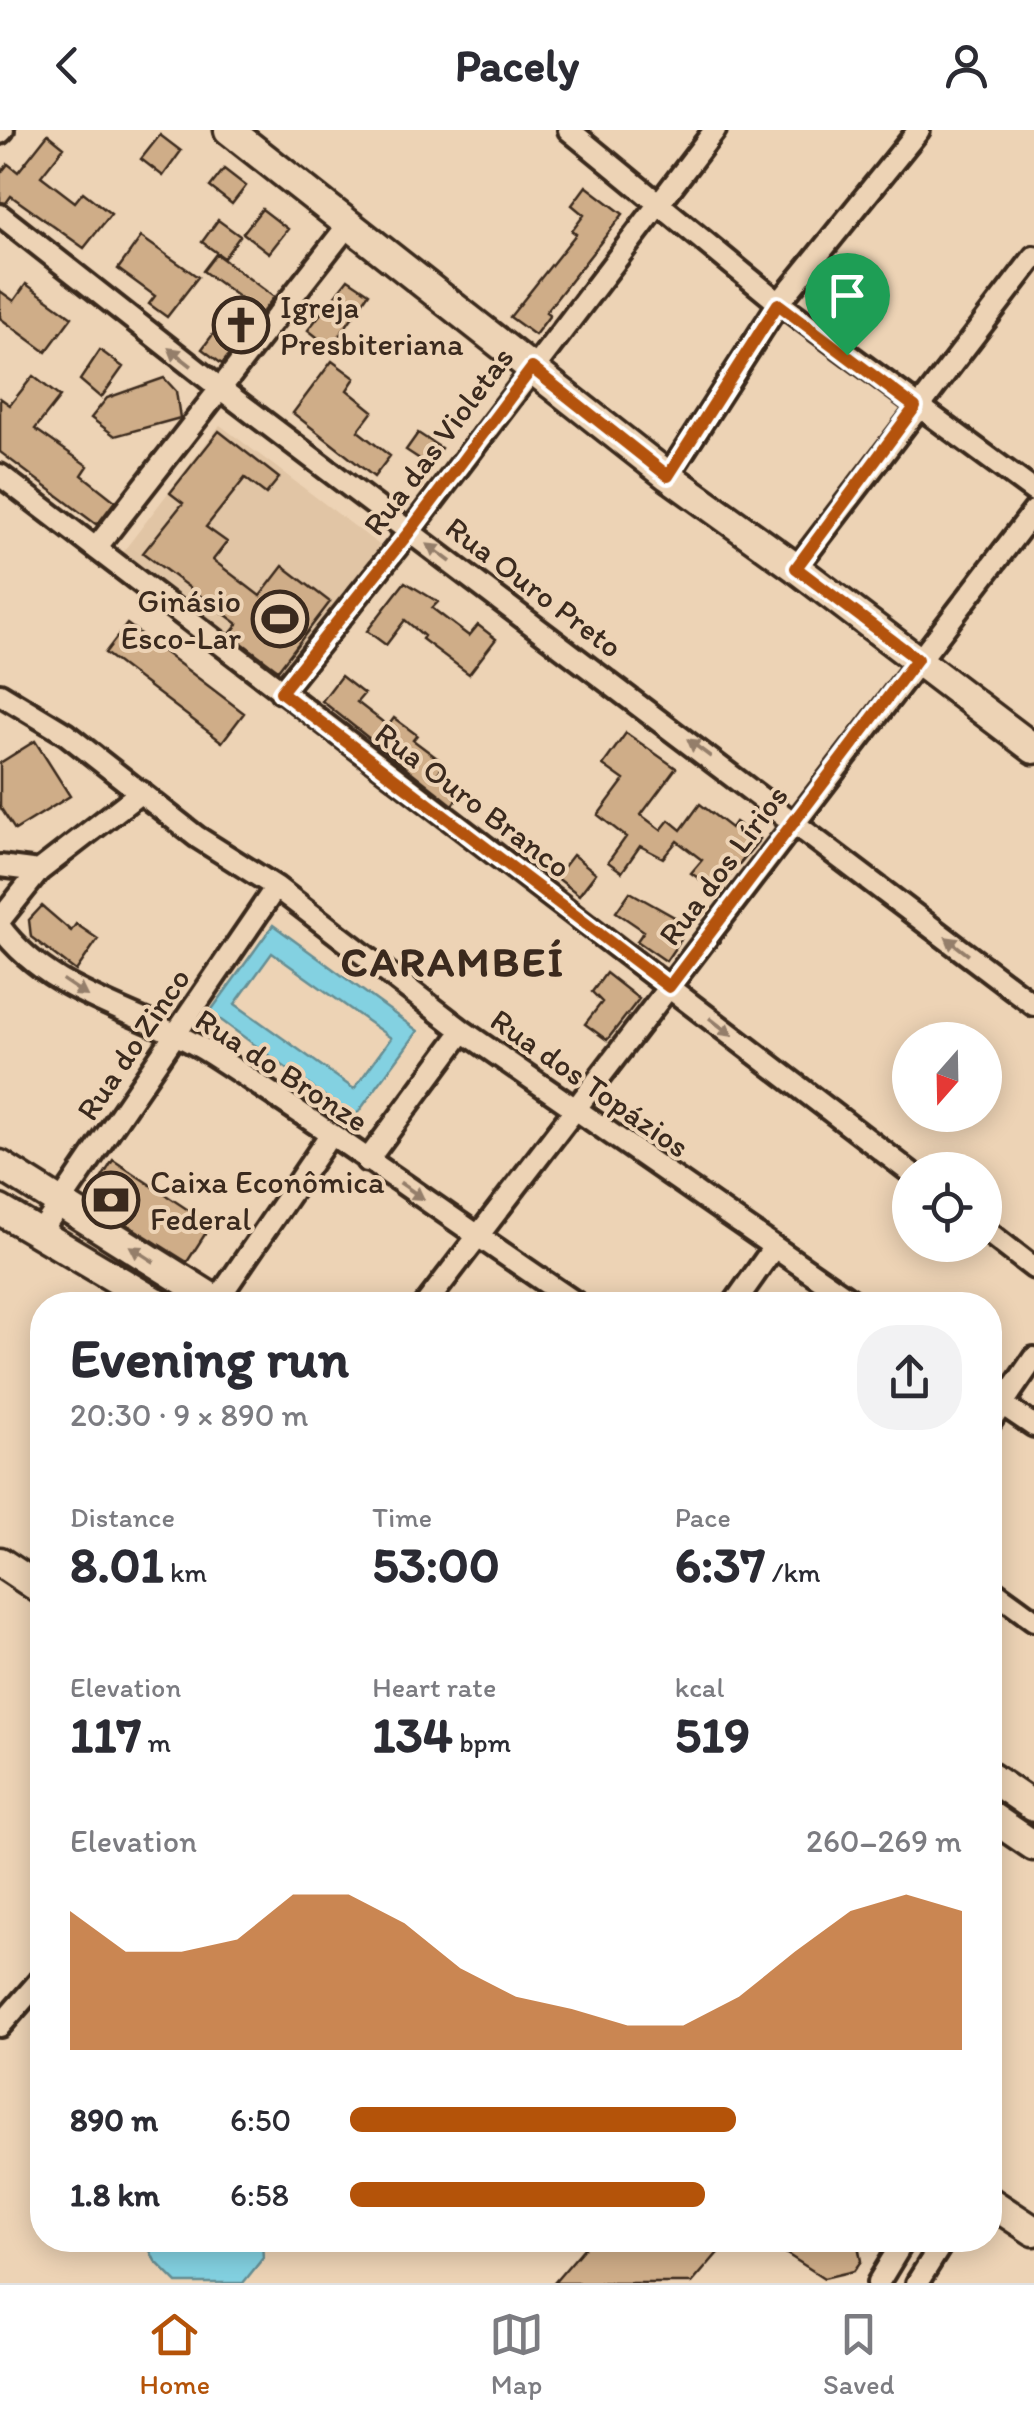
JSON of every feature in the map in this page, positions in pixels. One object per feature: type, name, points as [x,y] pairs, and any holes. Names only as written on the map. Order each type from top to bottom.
[{"type":"street","points":[[229,130],[668,476],[1034,749]]},
{"type":"street","points":[[570,130],[778,304],[1034,491]]},
{"type":"street","name":"Rua das Violetas","points":[[281,692],[410,531],[714,130]]},
{"type":"street","points":[[668,476],[778,304],[919,130]]},
{"type":"street","name":"Rua Ouro Preto","points":[[0,215],[220,389],[794,820],[1034,1006]]},
{"type":"street","points":[[96,548],[348,225]]},
{"type":"street","points":[[796,568],[915,407],[1034,257]]},
{"type":"street","name":"Rua Ouro Branco","points":[[0,474],[892,1158]]},
{"type":"street","name":"Rua dos Lírios","points":[[435,1292],[917,659],[1034,512]]},
{"type":"street","name":"Rua dos Topázios","points":[[0,694],[66,734],[197,837],[276,887],[463,1031],[839,1292]]},
{"type":"street","points":[[0,924],[40,871],[141,792]]},
{"type":"street","points":[[0,866],[40,871]]},
{"type":"street","name":"Rua do Zinco","points":[[40,1234],[276,887]]},
{"type":"street","name":"Rua do Bronze","points":[[0,924],[14,946],[91,998],[210,1052],[560,1292]]},
{"type":"street","points":[[367,1161],[463,1031]]},
{"type":"street","points":[[226,1292],[330,1135]]},
{"type":"street","points":[[0,1165],[200,1292]]},
{"type":"street","points":[[0,1210],[138,1292]]},
{"type":"street","points":[[1002,1243],[1034,1268]]},
{"type":"street","points":[[743,1292],[774,1247]]},
{"type":"street","points":[[1002,1397],[1034,1358]]},
{"type":"street","points":[[1002,1411],[1034,1426]]},
{"type":"street","points":[[0,1562],[30,1582]]},
{"type":"street","points":[[1002,1597],[1034,1620]]},
{"type":"street","points":[[1002,1785],[1034,1807]]},
{"type":"street","points":[[1002,1824],[1034,1846]]},
{"type":"street","points":[[0,2026],[30,1992]]},
{"type":"street","points":[[1002,2210],[1034,2231]]},
{"type":"street","points":[[878,2283],[897,2252]]},
{"type":"street","points":[[918,2283],[937,2252]]},
{"type":"shaded area","points":[[220,425],[382,547],[280,680],[119,557]]},
{"type":"water","points":[[273,925],[418,1031],[354,1118],[210,1012]],"holes":[[[272,953],[391,1038],[354,1089],[235,1004]]]},
{"type":"water","points":[[151,2252],[263,2252],[263,2258],[243,2283],[177,2283]]},
{"type":"building","points":[[48,134],[64,147],[41,176],[75,202],[83,192],[111,214],[84,248],[11,196],[6,203],[0,202],[0,174],[8,164],[18,172]]},
{"type":"building","points":[[160,135],[181,151],[163,176],[141,159]]},
{"type":"building","points":[[224,169],[246,186],[232,204],[210,187]]},
{"type":"building","points":[[586,186],[623,214],[546,312],[550,315],[535,335],[510,317],[576,234],[572,231],[584,215],[572,205]]},
{"type":"building","points":[[262,209],[288,229],[269,253],[243,233]]},
{"type":"building","points":[[218,220],[240,236],[224,258],[202,242]]},
{"type":"building","points":[[141,237],[198,277],[167,317],[149,304],[155,296],[118,269]]},
{"type":"building","name":"Igreja Presbiteriana","points":[[216,254],[274,297],[222,364],[202,349],[240,298],[203,271]]},
{"type":"building","points":[[348,279],[369,293],[331,348],[308,330]]},
{"type":"building","points":[[26,284],[72,317],[46,352],[0,318],[0,291],[14,301]]},
{"type":"building","points":[[100,350],[123,367],[101,398],[80,380]]},
{"type":"building","points":[[332,361],[355,378],[347,390],[373,411],[358,431],[390,456],[374,477],[293,413]]},
{"type":"building","points":[[33,376],[60,397],[35,429],[88,466],[82,475],[115,501],[97,525],[0,452],[0,398],[10,405]]},
{"type":"building","points":[[164,378],[176,391],[180,418],[115,436],[91,418],[107,398]]},
{"type":"building","points":[[219,431],[279,478],[266,494],[245,478],[206,527],[227,542],[213,560],[260,596],[283,566],[330,602],[278,670],[230,634],[238,624],[143,553],[183,503],[170,493]]},
{"type":"building","points":[[418,433],[441,448],[429,465],[406,450]]},
{"type":"building","points":[[405,582],[438,602],[432,608],[469,636],[478,625],[496,639],[469,674],[422,639],[424,636],[405,620],[386,645],[367,631]]},
{"type":"building","points":[[127,624],[244,713],[222,742],[105,653]]},
{"type":"building","points":[[341,676],[364,694],[357,702],[388,726],[394,718],[417,735],[413,740],[445,764],[438,773],[463,792],[453,805],[322,701]]},
{"type":"building","points":[[626,733],[676,768],[641,815],[661,830],[669,820],[681,830],[700,804],[731,828],[735,822],[760,839],[717,891],[691,873],[702,860],[677,841],[663,858],[640,846],[622,872],[608,862],[626,837],[598,815],[624,780],[603,765]]},
{"type":"building","points":[[35,741],[70,796],[15,830],[0,807],[0,763]]},
{"type":"building","points":[[573,855],[596,873],[579,895],[556,877]]},
{"type":"building","points":[[630,892],[676,918],[668,929],[681,939],[666,961],[637,941],[644,931],[616,912]]},
{"type":"building","points":[[42,906],[71,931],[76,924],[98,939],[76,971],[31,937],[29,920]]},
{"type":"building","points":[[606,973],[639,999],[607,1040],[585,1024],[602,1002],[592,992]]},
{"type":"building","points":[[113,1160],[211,1225],[187,1262],[88,1200]]},
{"type":"building","points":[[581,2252],[719,2252],[692,2283],[554,2283]]},
{"type":"building","points":[[784,2252],[859,2252],[861,2261],[854,2271],[824,2278]]},
{"type":"place","name":"Igreja Presbiteriana","points":[[241,325]]},
{"type":"place","name":"Ginásio Esco-Lar","points":[[280,619]]},
{"type":"place","name":"Caixa Econômica Federal","points":[[111,1200]]},
{"type":"district","name":"CARAMBEÍ","points":[[453,961]]},
{"type":"route","points":[[778,304],[847,355],[915,407],[796,568],[917,659],[669,987],[281,692],[410,531],[532,368],[668,476],[778,304]]}]
